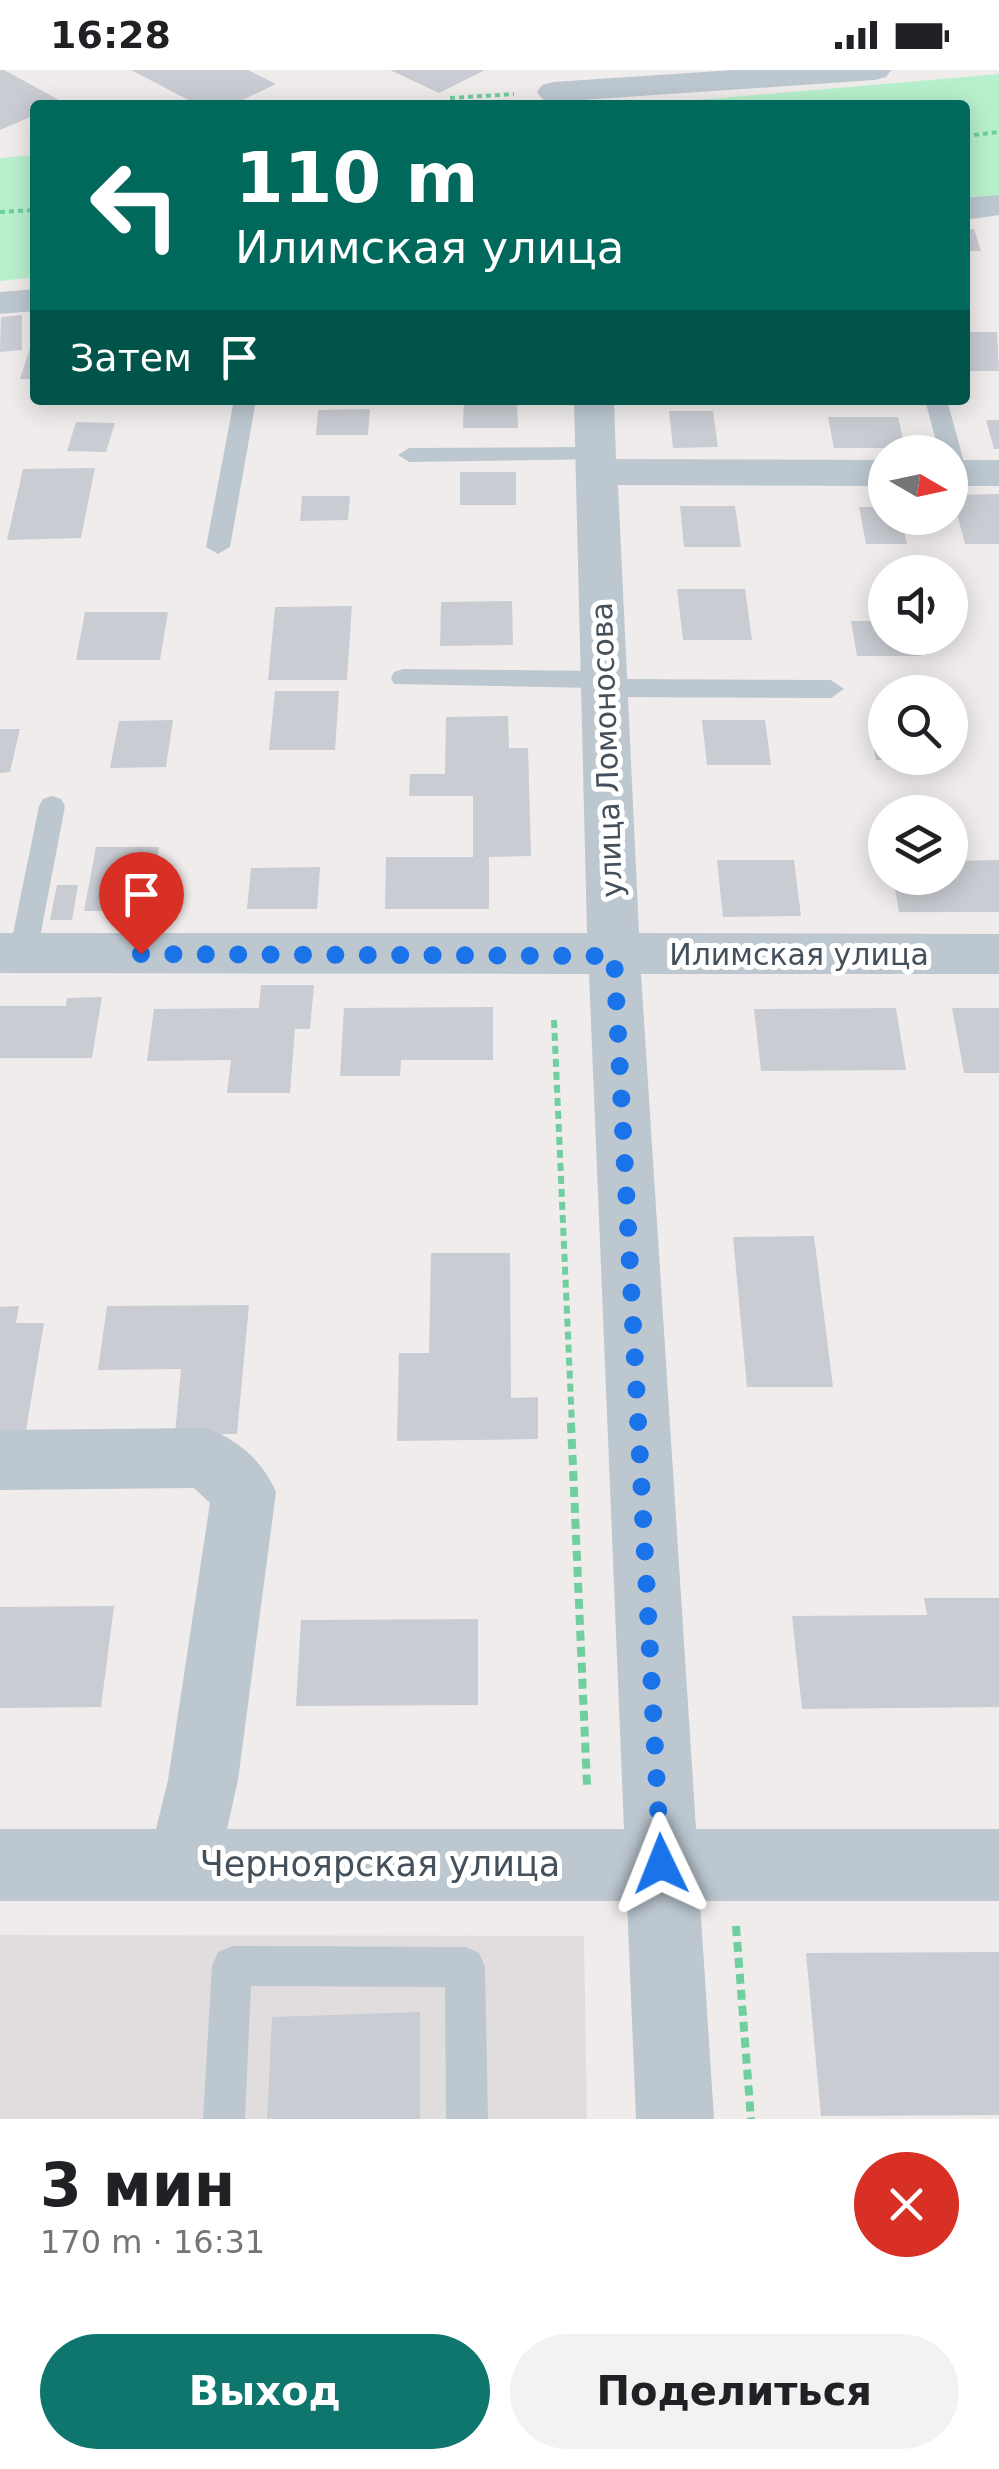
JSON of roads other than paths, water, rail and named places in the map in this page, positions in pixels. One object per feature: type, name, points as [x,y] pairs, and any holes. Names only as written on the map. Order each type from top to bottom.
[{"type":"street","points":[[551,89],[875,70]]},
{"type":"street","points":[[970,208],[999,205]]},
{"type":"street","points":[[0,303],[30,300]]},
{"type":"street","points":[[597,442],[868,471]]},
{"type":"street","name":"улица Ломоносова","points":[[597,442],[614,956],[675,2119]]},
{"type":"street","points":[[968,473],[999,473]]},
{"type":"street","name":"Илимская улица","points":[[12,953],[999,954]]},
{"type":"street","points":[[0,1460],[207,1458],[244,1492],[203,1780],[182,1865]]},
{"type":"street","name":"Черноярская улица","points":[[0,1864],[999,1865]]},
{"type":"lane","points":[[218,547],[245,405]]},
{"type":"lane","points":[[937,405],[944,435]]},
{"type":"lane","points":[[409,455],[597,442]]},
{"type":"lane","points":[[403,678],[831,688]]},
{"type":"lane","points":[[12,953],[52,806]]},
{"type":"lane","points":[[224,2119],[232,1966],[465,1967],[467,2119]]}]
